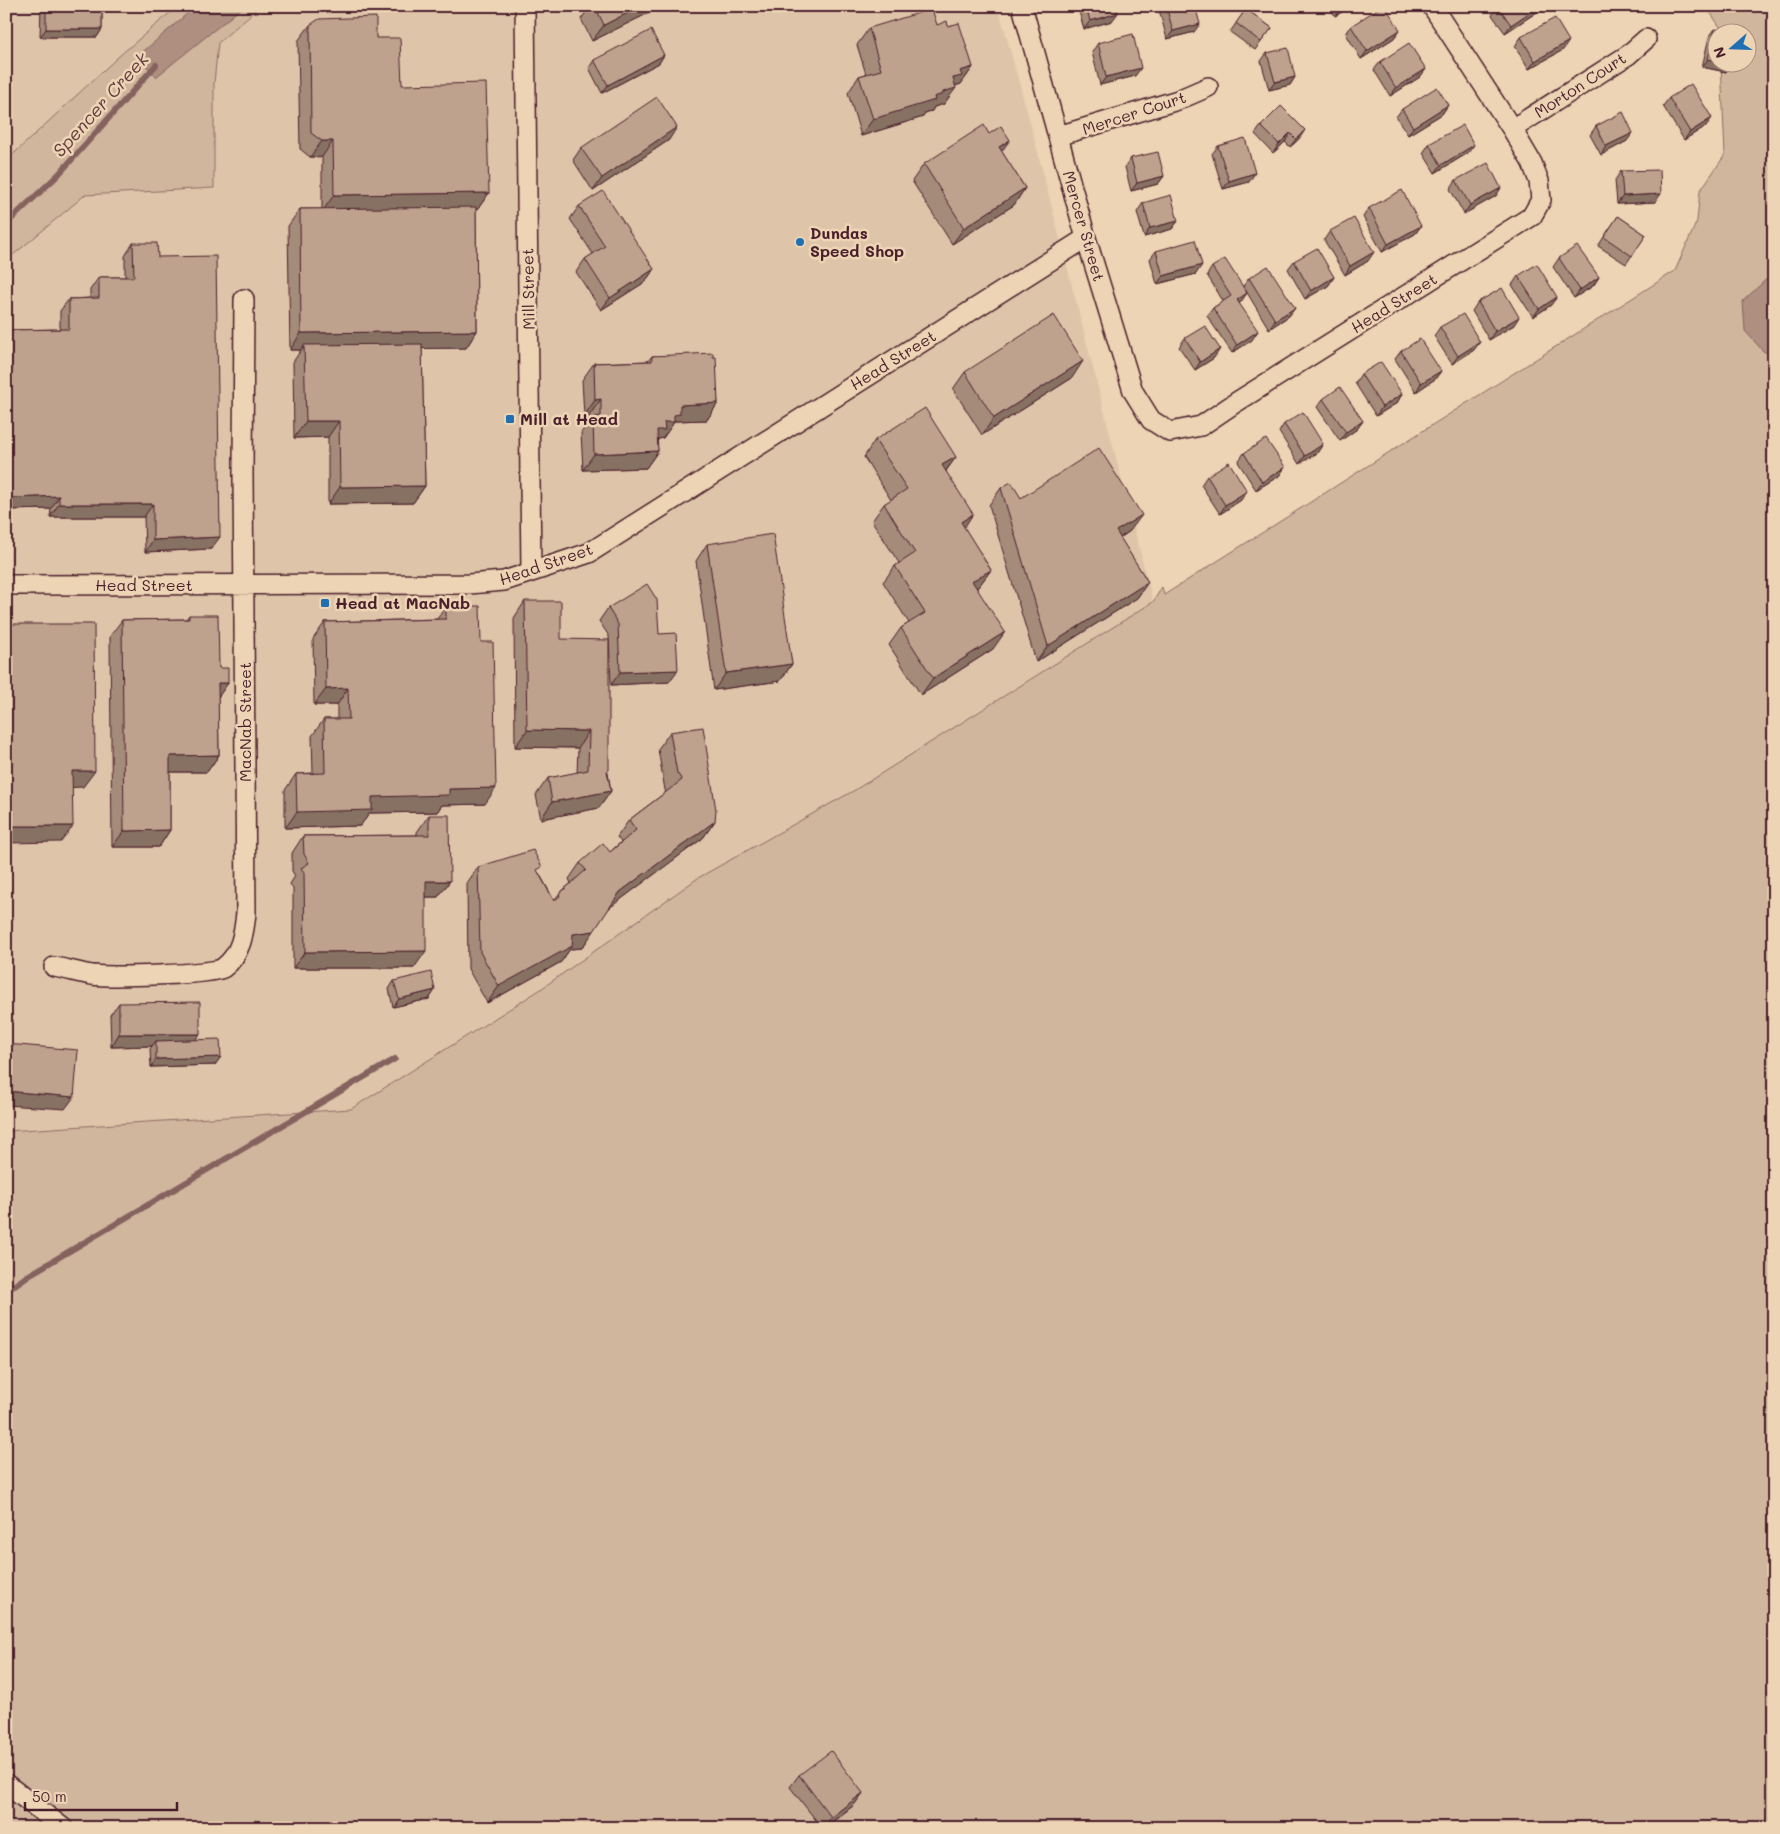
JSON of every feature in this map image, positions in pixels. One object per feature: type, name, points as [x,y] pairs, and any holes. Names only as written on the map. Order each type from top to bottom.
[{"type":"street","name":"Mill Street","points":[[525,6],[531,572]]},
{"type":"street","name":"Mercer Street","points":[[1022,6],[1086,238],[1133,391],[1151,420],[1170,432]]},
{"type":"street","name":"Head Street","points":[[1170,432],[1201,426],[1251,392],[1532,216],[1541,200],[1539,181],[1532,163],[1432,6]]},
{"type":"street","name":"Morton Court","points":[[1512,129],[1628,55],[1646,38]]},
{"type":"street","name":"Mercer Court","points":[[1058,136],[1178,100],[1208,87]]},
{"type":"street","name":"Head Street","points":[[6,585],[469,584],[504,581],[589,553],[1086,238]]},
{"type":"street","name":"MacNab Street","points":[[54,967],[92,975],[110,976],[201,973],[222,969],[235,954],[243,938],[246,913],[244,299]]},
{"type":"street","points":[[6,1784],[63,1828]]},
{"type":"shaded area","points":[[6,6],[178,6],[119,56],[6,161]]},
{"type":"shaded area","points":[[178,6],[260,6],[218,43],[214,83],[214,188],[85,195],[6,261],[6,161],[119,56]]},
{"type":"shaded area","points":[[196,6],[244,6],[156,77],[138,56]]},
{"type":"shaded area","points":[[260,6],[998,6],[1030,122],[1153,602],[351,1109],[6,1131],[6,261],[85,195],[214,188],[214,83],[218,43]]},
{"type":"shaded area","points":[[1706,6],[1774,6],[1774,1828],[6,1828],[6,1131],[351,1109],[538,991],[698,878],[855,790],[1153,602],[1162,587],[1164,595],[1675,271],[1697,221],[1700,191],[1725,155],[1721,72],[1758,72],[1758,22],[1717,22]]},
{"type":"shaded area","points":[[1774,272],[1774,357],[1763,351],[1745,331],[1743,301]]},
{"type":"building","points":[[46,6],[102,6],[102,29],[46,29]]},
{"type":"building","points":[[595,6],[641,6],[604,25]]},
{"type":"building","points":[[1086,6],[1116,6],[1118,13],[1090,21]]},
{"type":"building","points":[[1166,6],[1195,6],[1200,24],[1173,31]]},
{"type":"building","points":[[1382,6],[1385,6],[1400,30],[1367,51],[1351,26]]},
{"type":"building","points":[[1498,6],[1539,6],[1511,25]]},
{"type":"building","points":[[932,9],[937,25],[947,21],[948,26],[959,23],[973,67],[960,71],[962,76],[953,78],[956,88],[934,97],[935,100],[873,119],[859,76],[881,70],[869,28]]},
{"type":"building","points":[[1246,9],[1272,28],[1261,42],[1236,23]]},
{"type":"building","points":[[376,17],[376,38],[400,38],[402,85],[486,83],[489,193],[334,195],[333,141],[322,141],[311,133],[310,25],[319,19]]},
{"type":"building","points":[[1555,18],[1569,41],[1535,61],[1521,37]]},
{"type":"building","points":[[651,30],[664,55],[608,85],[594,60]]},
{"type":"building","points":[[1133,34],[1141,68],[1106,77],[1098,43]]},
{"type":"building","points":[[1409,43],[1426,69],[1396,88],[1380,62]]},
{"type":"building","points":[[1288,48],[1295,77],[1275,82],[1267,53]]},
{"type":"building","points":[[1691,84],[1712,118],[1690,132],[1669,98]]},
{"type":"building","points":[[1437,87],[1448,105],[1413,127],[1402,109]]},
{"type":"building","points":[[657,97],[677,127],[602,178],[581,148]]},
{"type":"building","points":[[1281,106],[1305,130],[1296,139],[1290,133],[1279,144],[1261,126]]},
{"type":"building","points":[[1623,112],[1633,133],[1606,146],[1596,126]]},
{"type":"building","points":[[984,125],[989,134],[1001,126],[1010,140],[999,147],[1025,188],[964,228],[924,164]]},
{"type":"building","points":[[1463,125],[1474,145],[1441,165],[1429,144]]},
{"type":"building","points":[[1245,138],[1255,173],[1229,181],[1218,146]]},
{"type":"building","points":[[1158,152],[1164,176],[1137,183],[1131,158]]},
{"type":"building","points":[[1488,163],[1501,188],[1470,205],[1456,180]]},
{"type":"building","points":[[1660,170],[1661,194],[1623,196],[1621,171]]},
{"type":"building","points":[[1402,190],[1421,226],[1388,244],[1369,208]]},
{"type":"building","points":[[603,191],[654,269],[610,298],[585,259],[605,246],[579,206]]},
{"type":"building","points":[[1171,195],[1178,221],[1150,228],[1143,203]]},
{"type":"building","points":[[476,207],[477,331],[301,333],[300,209]]},
{"type":"building","points":[[1618,216],[1646,235],[1632,256],[1604,237]]},
{"type":"building","points":[[1354,218],[1374,252],[1350,266],[1330,231]]},
{"type":"building","points":[[1195,240],[1202,265],[1163,276],[1156,251]]},
{"type":"building","points":[[133,243],[157,243],[158,257],[216,256],[220,537],[153,540],[153,504],[59,504],[59,496],[11,498],[10,467],[6,467],[6,330],[69,329],[69,299],[99,298],[99,277],[134,277]]},
{"type":"building","points":[[1577,246],[1599,277],[1580,290],[1559,258]]},
{"type":"building","points":[[1317,248],[1334,277],[1311,291],[1294,261]]},
{"type":"building","points":[[1225,259],[1247,293],[1237,300],[1258,331],[1237,345],[1213,308],[1231,296],[1212,267]]},
{"type":"building","points":[[1537,264],[1557,297],[1539,309],[1518,276]]},
{"type":"building","points":[[1268,266],[1295,308],[1275,320],[1249,278]]},
{"type":"building","points":[[1502,288],[1519,317],[1495,331],[1478,302]]},
{"type":"building","points":[[1463,314],[1480,342],[1458,356],[1440,327]]},
{"type":"building","points":[[1054,315],[1083,361],[994,418],[965,372]]},
{"type":"building","points":[[1205,326],[1220,349],[1200,362],[1185,338]]},
{"type":"building","points":[[1420,339],[1441,371],[1421,383],[1401,351]]},
{"type":"building","points":[[422,344],[425,486],[340,487],[339,421],[306,421],[304,345]]},
{"type":"building","points":[[713,353],[713,357],[716,357],[718,403],[680,405],[680,414],[674,415],[674,422],[664,422],[665,430],[657,430],[658,451],[594,454],[593,417],[601,416],[601,399],[595,400],[594,363],[652,361],[652,356]]},
{"type":"building","points":[[1381,362],[1402,394],[1382,407],[1361,374]]},
{"type":"building","points":[[1340,387],[1363,421],[1346,432],[1323,399]]},
{"type":"building","points":[[925,408],[956,457],[942,465],[973,514],[961,522],[991,570],[972,581],[1005,632],[933,678],[901,628],[925,613],[895,566],[915,553],[884,504],[907,489],[875,440]]},
{"type":"building","points":[[1303,412],[1323,444],[1305,456],[1284,424]]},
{"type":"building","points":[[1266,439],[1285,467],[1262,482],[1244,453]]},
{"type":"building","points":[[1099,448],[1142,515],[1116,531],[1148,582],[1048,646],[1001,488],[1011,482],[1021,498]]},
{"type":"building","points":[[1229,462],[1247,491],[1225,505],[1207,476]]},
{"type":"building","points":[[773,534],[792,664],[726,673],[707,544]]},
{"type":"building","points":[[647,584],[657,600],[659,634],[676,633],[678,670],[620,672],[618,624],[608,608]]},
{"type":"building","points":[[525,601],[561,601],[561,639],[609,640],[609,770],[607,771],[611,791],[552,802],[548,778],[588,770],[589,731],[527,730]]},
{"type":"building","points":[[446,606],[480,606],[481,642],[493,642],[496,788],[449,789],[449,795],[372,797],[372,810],[297,812],[296,774],[325,773],[324,719],[349,719],[348,688],[326,689],[325,622],[446,619]]},
{"type":"building","points":[[189,615],[218,615],[219,668],[228,668],[228,683],[218,683],[219,755],[170,756],[170,830],[124,831],[122,620],[189,619]]},
{"type":"building","points":[[6,624],[94,624],[95,771],[72,771],[73,826],[6,826]]},
{"type":"building","points":[[703,727],[716,810],[715,821],[620,892],[594,931],[573,934],[572,946],[499,986],[480,952],[478,867],[533,850],[542,867],[537,870],[554,901],[560,896],[559,894],[586,870],[580,863],[603,843],[610,852],[636,830],[629,820],[682,780],[677,773],[670,732]]},
{"type":"building","points":[[429,815],[449,815],[450,881],[426,881],[426,951],[305,952],[304,872],[301,868],[309,863],[304,854],[303,836],[429,835]]},
{"type":"building","points":[[431,972],[435,990],[399,999],[394,981]]},
{"type":"building","points":[[200,1002],[200,1034],[119,1034],[119,1003]]},
{"type":"building","points":[[220,1039],[221,1057],[156,1059],[156,1041]]},
{"type":"building","points":[[6,1044],[78,1050],[74,1097],[6,1091]]},
{"type":"building","points":[[831,1751],[863,1793],[831,1817],[799,1775]]},
{"type":"waterway","name":"Spencer Creek","points":[[6,224],[58,175],[156,65]]},
{"type":"waterway","points":[[6,1291],[29,1275],[395,1059]]},
{"type":"place","name":"Dundas Speed Shop","points":[[800,242]]},
{"type":"place","name":"Mill at Head","points":[[510,419]]},
{"type":"place","name":"Head at MacNab","points":[[325,603]]}]
